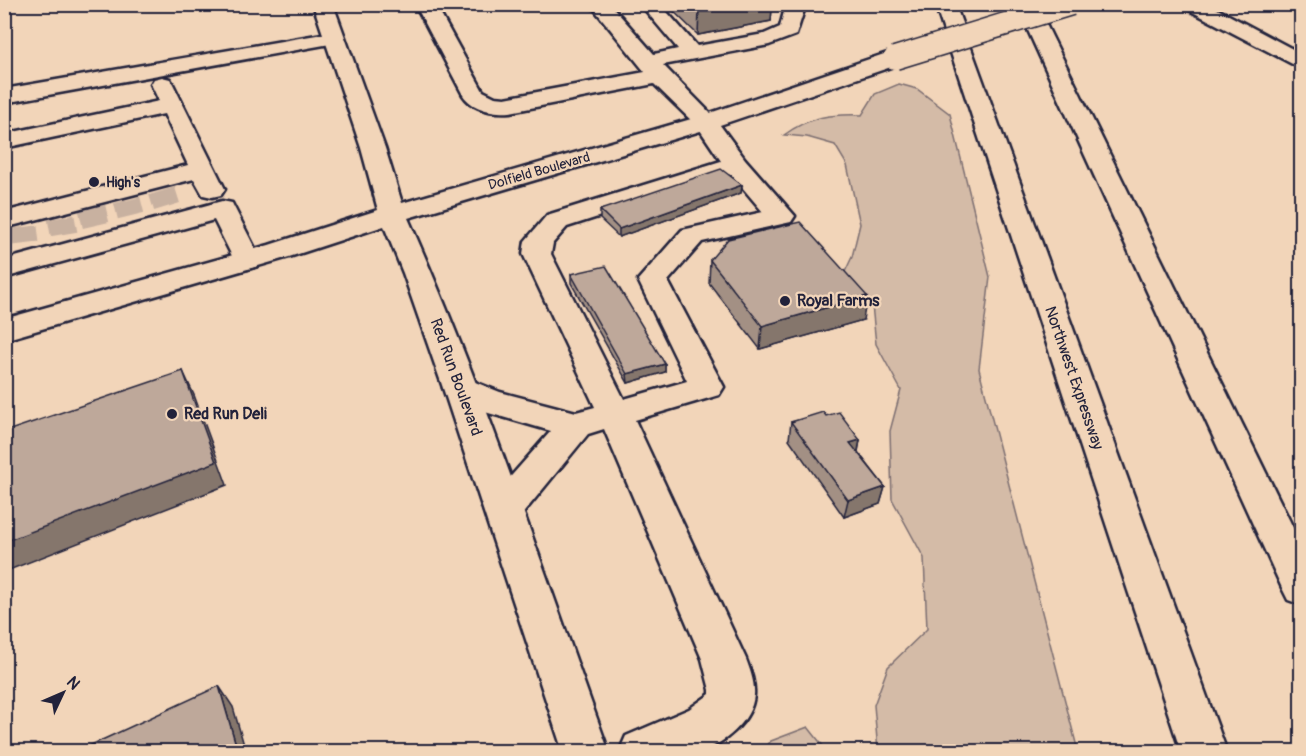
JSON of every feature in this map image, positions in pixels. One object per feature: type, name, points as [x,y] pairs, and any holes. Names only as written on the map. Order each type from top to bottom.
[{"type":"main road","name":"Red Run Boulevard","points":[[323,4],[373,148],[392,214],[418,273],[460,388],[586,752]]},
{"type":"main road","points":[[425,4],[474,95],[481,101],[500,106],[654,69],[693,54],[769,39],[789,31],[796,4]]},
{"type":"main road","points":[[460,388],[490,401],[576,425],[707,387],[653,280],[692,236],[781,216],[736,164],[706,122],[654,69],[599,4]]},
{"type":"main road","points":[[649,4],[693,54]]},
{"type":"main road","name":"Northwest Expressway","points":[[945,4],[1204,752]]},
{"type":"main road","points":[[1026,4],[1302,588]]},
{"type":"main road","name":"Dolfield Boulevard","points":[[4,330],[247,260],[392,214],[706,122],[895,58],[1071,4]]},
{"type":"main road","points":[[1192,4],[1302,63]]},
{"type":"main road","points":[[4,96],[334,38]]},
{"type":"main road","points":[[155,69],[247,260]]},
{"type":"main road","points":[[4,112],[57,100],[104,94],[124,100],[136,112]]},
{"type":"main road","points":[[4,141],[171,105]]},
{"type":"main road","points":[[642,752],[717,718],[731,701],[730,679],[724,658],[615,414],[537,254],[539,241],[557,221],[736,164]]},
{"type":"main road","points":[[18,240],[165,200],[202,170]]},
{"type":"main road","points":[[18,240],[165,200],[222,209]]},
{"type":"main road","points":[[503,511],[576,425]]},
{"type":"shaded area","points":[[899,84],[917,89],[950,114],[990,277],[979,369],[1078,751],[878,751],[874,705],[888,667],[927,629],[924,558],[892,499],[890,431],[901,390],[876,344],[872,305],[844,274],[852,257],[860,224],[847,165],[835,145],[807,137],[784,135],[812,120],[840,115],[862,115],[875,94]]},
{"type":"shaded area","points":[[808,727],[827,751],[762,751],[771,741]]},
{"type":"building","points":[[692,4],[732,4],[699,10]]},
{"type":"building","points":[[721,169],[742,185],[619,229],[600,210]]},
{"type":"building","name":"Royal Farms","points":[[800,222],[867,296],[762,326],[710,260],[728,239]]},
{"type":"building","points":[[606,266],[665,364],[627,374],[571,274]]},
{"type":"building","points":[[183,371],[216,462],[4,542],[4,432]]},
{"type":"building","points":[[823,412],[826,416],[839,412],[860,440],[850,443],[885,487],[848,500],[791,422]]},
{"type":"building","points":[[219,686],[238,752],[76,752]]},
{"type":"tunnel","points":[[162,191],[167,207]]},
{"type":"tunnel","points":[[127,200],[131,216]]},
{"type":"tunnel","points":[[92,208],[96,225]]},
{"type":"tunnel","points":[[61,217],[64,234]]},
{"type":"tunnel","points":[[24,227],[26,244]]},
{"type":"place","name":"High's","points":[[94,182]]},
{"type":"place","name":"Royal Farms","points":[[785,301]]},
{"type":"place","name":"Red Run Deli","points":[[172,414]]}]
